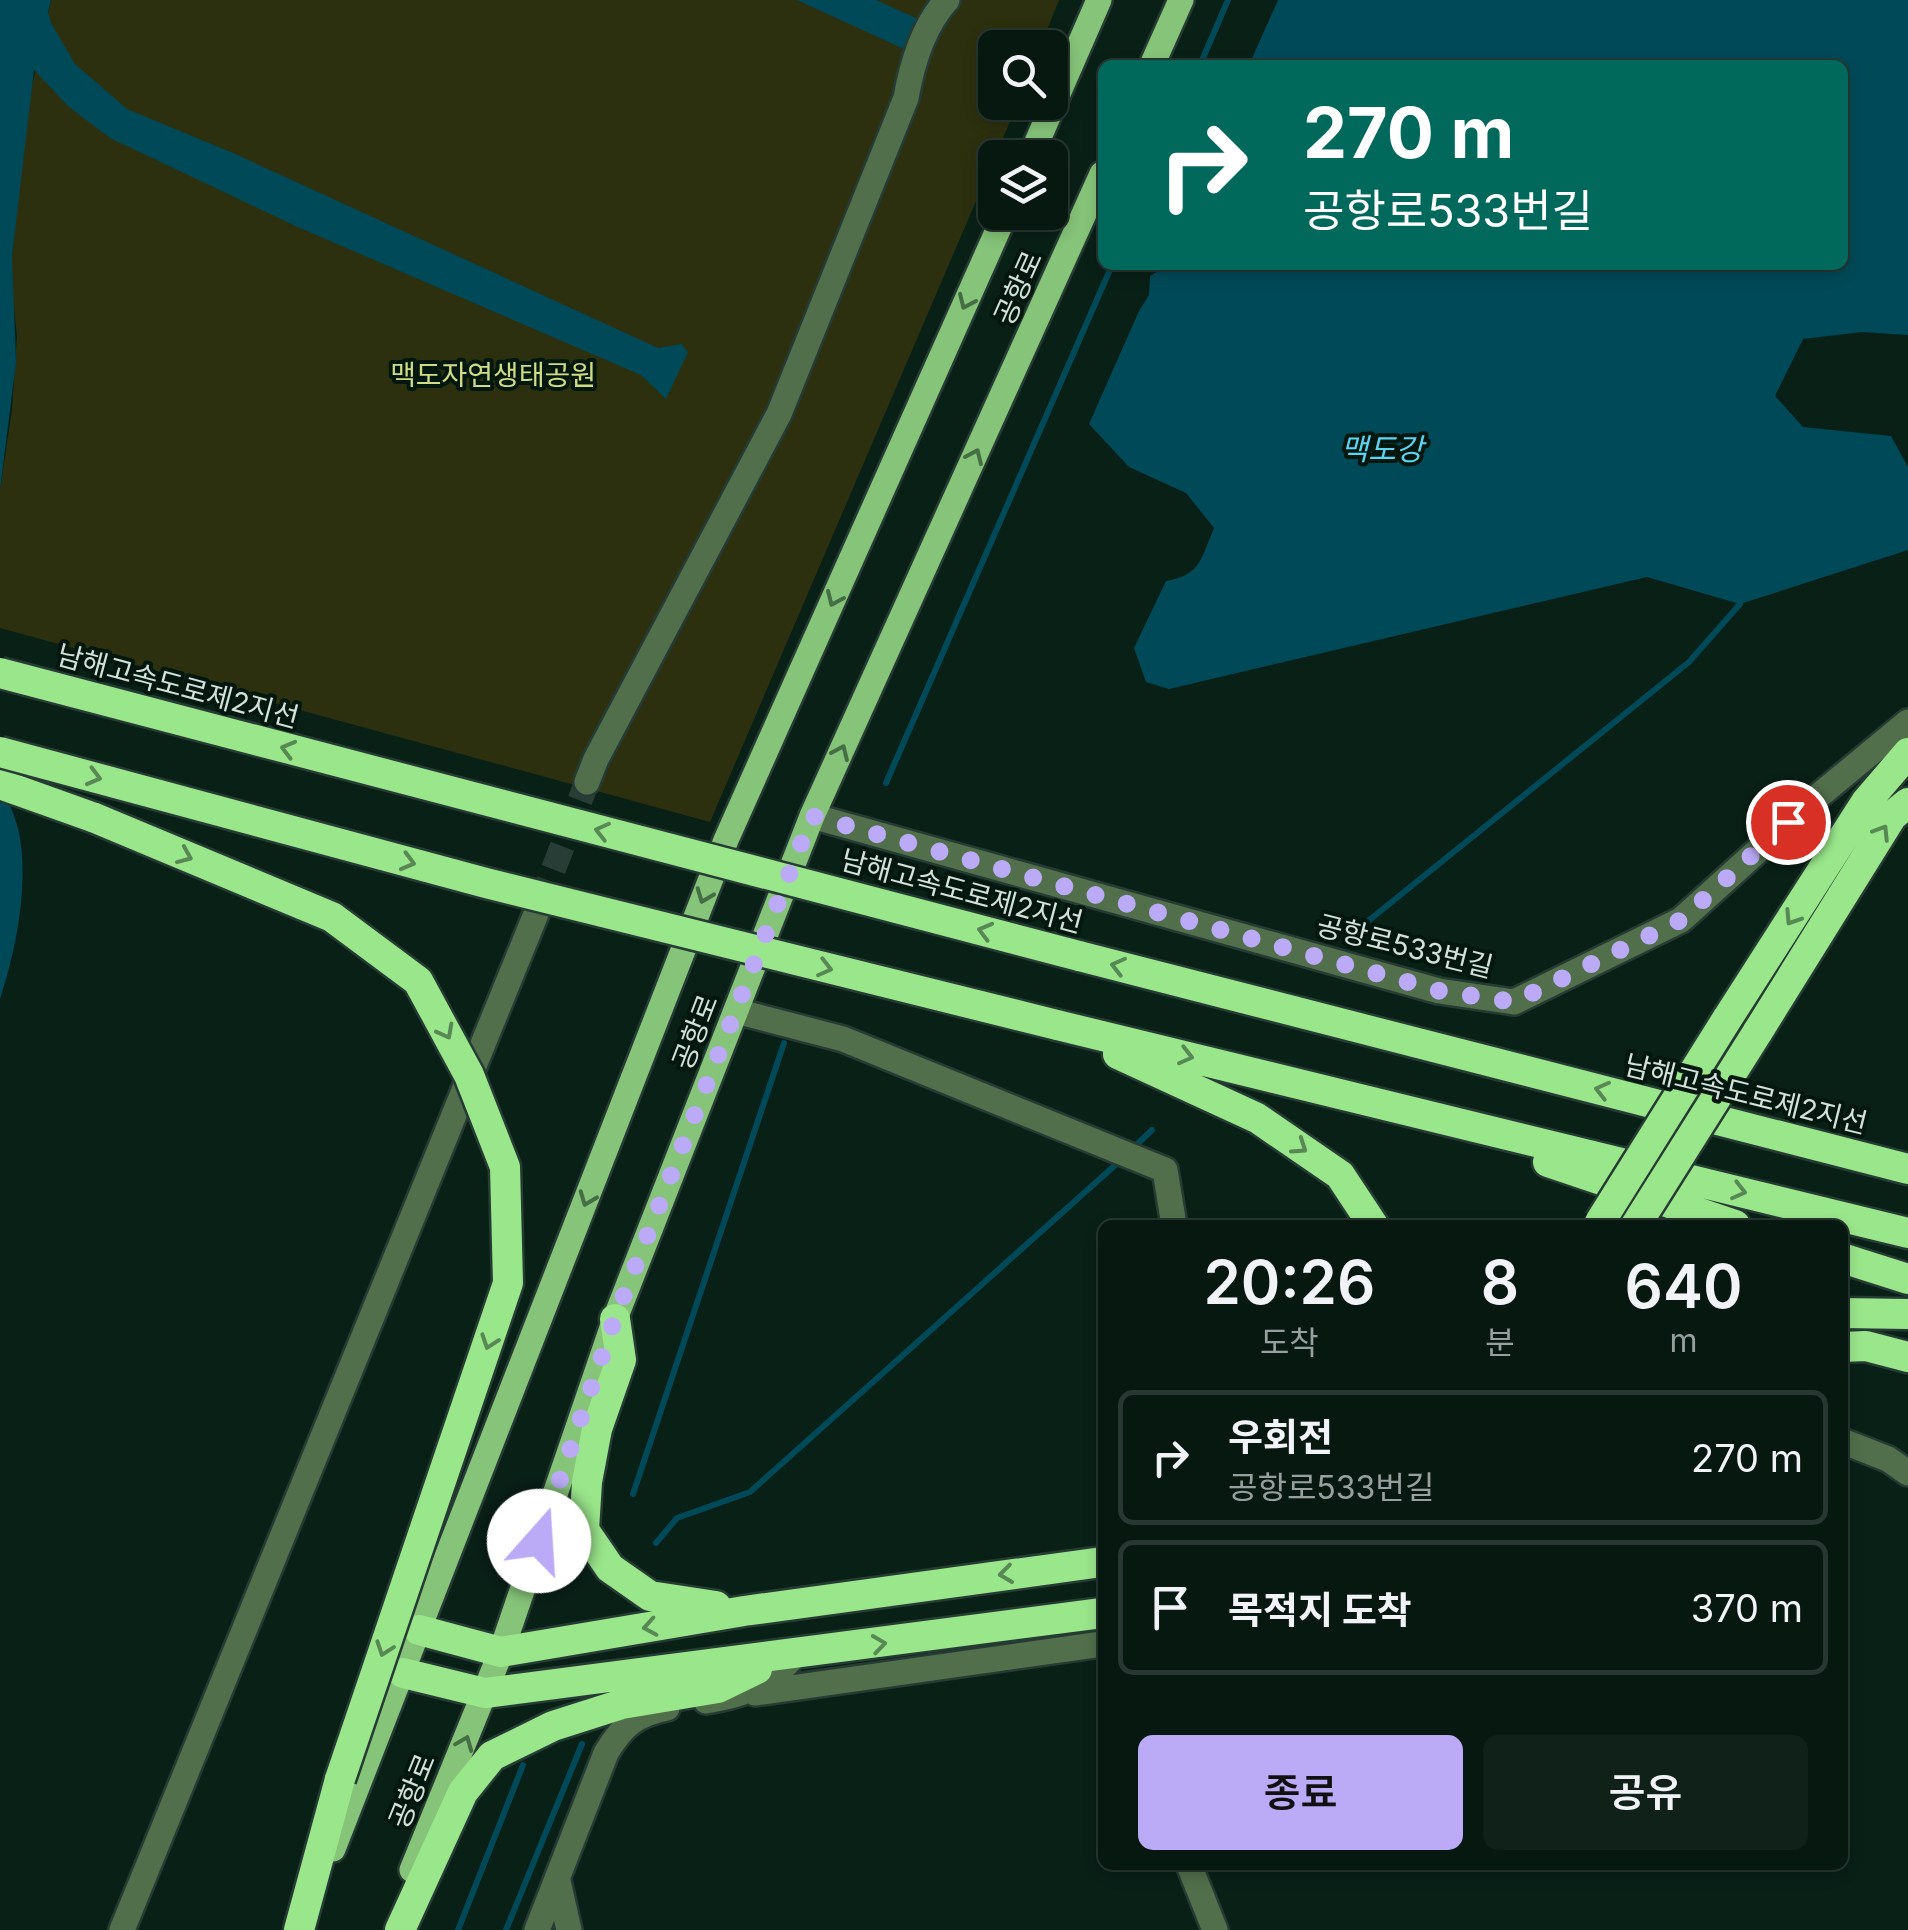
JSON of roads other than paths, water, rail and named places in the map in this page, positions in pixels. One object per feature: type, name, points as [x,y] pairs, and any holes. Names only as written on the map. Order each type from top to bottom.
[{"type":"highway","name":"남해고속도로제2지선","points":[[0,673],[1908,1169]]},
{"type":"highway","points":[[0,752],[486,882],[1908,1233]]},
{"type":"highway","points":[[1601,1220],[1866,802],[1908,753]]},
{"type":"highway","points":[[0,784],[96,818],[332,917],[418,981],[470,1075],[505,1167],[508,1283],[340,1779],[300,1930]]},
{"type":"highway","points":[[1639,1220],[1892,816],[1908,803]]},
{"type":"highway","points":[[1057,1025],[1258,1118],[1340,1175],[1370,1220]]},
{"type":"highway","points":[[1375,1102],[1720,1220]]},
{"type":"highway","points":[[1798,1141],[1908,1155]]},
{"type":"highway","points":[[1848,1260],[1908,1280]]},
{"type":"highway","points":[[1848,1313],[1908,1314]]},
{"type":"highway","points":[[615,1318],[621,1360],[596,1429],[584,1530],[610,1568],[650,1596],[744,1611]]},
{"type":"highway","points":[[1848,1346],[1866,1346],[1908,1357]]},
{"type":"highway","points":[[419,1630],[501,1652],[744,1611],[1098,1563]]},
{"type":"highway","points":[[404,1673],[485,1693],[1098,1614]]},
{"type":"highway","points":[[400,1930],[463,1792],[492,1756],[553,1726],[622,1704],[718,1688],[789,1656]]},
{"type":"main road","points":[[1154,60],[1182,0]]},
{"type":"main road","points":[[1038,140],[1093,7]]},
{"type":"main road","name":"공항로","points":[[388,1930],[501,1652],[615,1318],[812,816],[1098,183]]},
{"type":"main road","name":"공항로","points":[[300,1930],[404,1673],[726,840],[998,230]]},
{"type":"street","points":[[586,782],[779,414],[906,98],[911,69],[935,13],[948,0]]},
{"type":"street","name":"공항로533번길","points":[[812,816],[1440,991],[1514,1002],[1681,920],[1816,798],[1908,722]]},
{"type":"street","points":[[122,1930],[540,904]]},
{"type":"street","points":[[736,1011],[843,1039],[1164,1170],[1173,1220]]},
{"type":"street","points":[[1848,1443],[1888,1459],[1908,1473]]},
{"type":"street","points":[[538,1930],[606,1753],[620,1728],[644,1712],[1098,1645]]},
{"type":"street","points":[[740,1695],[774,1679],[789,1656]]},
{"type":"street","points":[[1191,1870],[1215,1930]]},
{"type":"street","points":[[558,1879],[569,1930]]},
{"type":"water","points":[[0,0],[51,0],[51,23],[75,64],[127,109],[233,153],[658,348],[681,344],[688,352],[666,399],[641,375],[300,228],[110,138],[68,106],[34,70],[12,256],[16,362],[0,490]]},
{"type":"water","points":[[797,0],[876,0],[918,19],[904,49]]},
{"type":"water","name":"맥도강","points":[[1278,0],[1908,0],[1908,335],[1862,332],[1803,339],[1775,396],[1803,427],[1891,436],[1908,467],[1908,550],[1740,604],[1647,577],[1169,689],[1146,682],[1134,648],[1166,581],[1193,570],[1214,528],[1186,493],[1129,467],[1089,424],[1149,295],[1150,276],[1160,270],[1848,270],[1848,60],[1251,60]]},
{"type":"water","points":[[0,779],[19,831],[22,878],[15,940],[0,999]]},
{"type":"waterway","points":[[1202,60],[1228,0]]},
{"type":"waterway","points":[[886,783],[1110,270]]},
{"type":"waterway","points":[[1347,938],[1689,662],[1740,604]]},
{"type":"waterway","points":[[633,1494],[784,1043]]},
{"type":"waterway","points":[[1131,1150],[1152,1130]]},
{"type":"waterway","points":[[656,1543],[677,1518],[750,1492],[1122,1159]]},
{"type":"waterway","points":[[506,1930],[582,1744]]},
{"type":"waterway","points":[[458,1930],[523,1765]]},
{"type":"tunnel","points":[[540,904],[587,782]]},
{"type":"park label","name":"맥도자연생태공원","points":[[493,375]]}]
